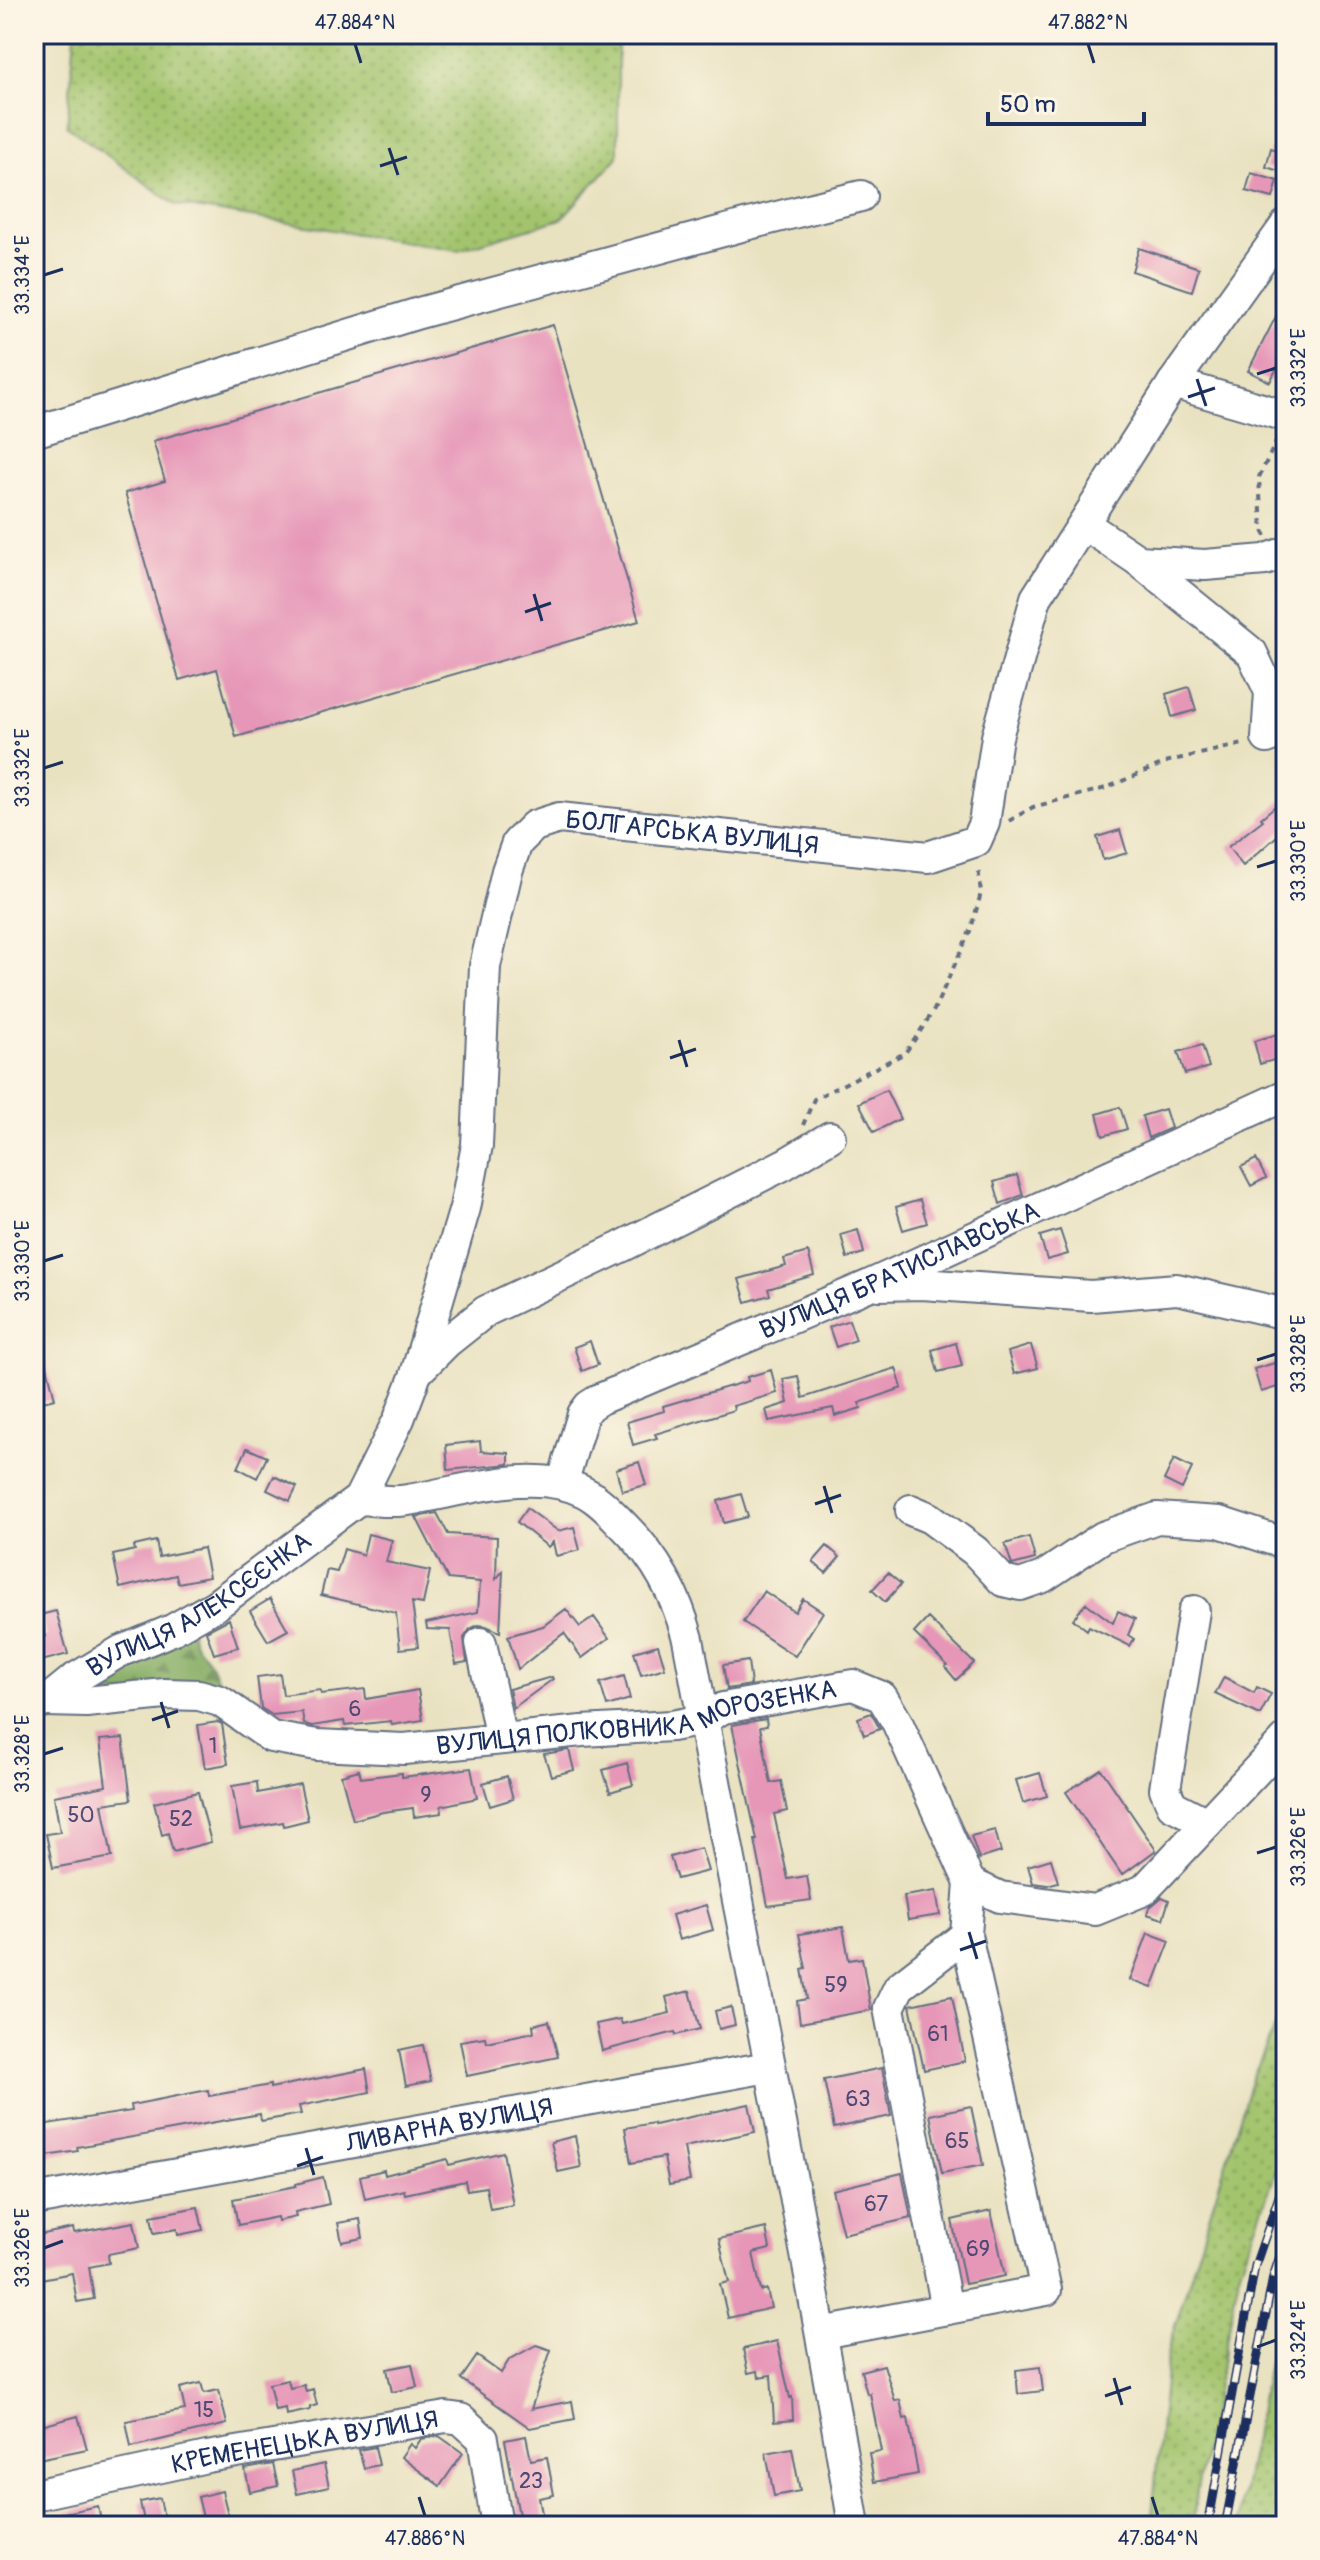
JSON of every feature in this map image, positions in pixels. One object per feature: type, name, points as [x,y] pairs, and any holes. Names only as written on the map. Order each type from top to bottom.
[{"type":"street","points":[[34,432],[419,313],[861,196]]},
{"type":"street","points":[[976,841],[984,823],[997,737],[1036,598],[1173,383],[1286,225]]},
{"type":"street","points":[[1173,383],[1283,426]]},
{"type":"street","points":[[1084,524],[1139,561],[1252,653],[1270,692],[1267,738]]},
{"type":"street","points":[[1139,561],[1205,565],[1265,560],[1280,554]]},
{"type":"street","name":"БОЛГАРСЬКА ВУЛИЦЯ","points":[[359,1499],[399,1419],[416,1374],[465,1208],[477,1145],[485,966],[507,871],[517,843],[534,826],[559,818],[928,857],[976,841]]},
{"type":"street","name":"ВУЛИЦЯ БРАТИСЛАВСЬКА","points":[[562,1484],[577,1428],[589,1406],[870,1285],[1286,1095]]},
{"type":"street","points":[[416,1374],[447,1342],[486,1311],[772,1171],[816,1131]]},
{"type":"street","points":[[870,1285],[922,1284],[1091,1296],[1177,1289],[1286,1314]]},
{"type":"street","points":[[359,1499],[405,1501],[482,1484],[523,1482],[562,1484],[584,1491],[606,1507],[636,1538],[677,1601],[822,2333],[854,2526]]},
{"type":"street","name":"ВУЛИЦЯ АЛЕКСЄЄНКА","points":[[40,1702],[119,1652],[172,1630],[216,1605],[359,1499]]},
{"type":"street","points":[[911,1510],[930,1518],[975,1551],[1003,1581],[1020,1585],[1043,1577],[1103,1537],[1157,1518],[1219,1522],[1286,1544]]},
{"type":"street","points":[[1194,1611],[1165,1789],[1172,1805],[1207,1823]]},
{"type":"street","points":[[481,1643],[501,1739]]},
{"type":"street","name":"ВУЛИЦЯ ПОЛКОВНИКА МОРОЗЕНКА","points":[[40,1702],[86,1702],[165,1694],[199,1695],[220,1701],[271,1737],[317,1745],[404,1749],[672,1726],[703,1720],[723,1708],[853,1685],[882,1697],[897,1722],[970,1883]]},
{"type":"street","points":[[822,2333],[1046,2290],[966,1935],[970,1883],[1000,1897],[1095,1910],[1144,1890],[1286,1739]]},
{"type":"street","points":[[947,2309],[889,2008],[899,1987],[966,1935]]},
{"type":"street","name":"ЛИВАРНА ВУЛИЦЯ","points":[[34,2200],[768,2067]]},
{"type":"street","name":"КРЕМЕНЕЦЬКА ВУЛИЦЯ","points":[[34,2495],[207,2457],[446,2417],[461,2419],[483,2439],[497,2526]]},
{"type":"path","points":[[1280,554],[1262,529],[1259,477],[1283,426]]},
{"type":"path","points":[[816,1131],[814,1099],[905,1053],[934,1010],[971,929],[981,893],[976,841],[1033,807],[1106,788],[1169,761],[1267,738]]},
{"type":"path","points":[[1275,2526],[1286,2454]]},
{"type":"green space","points":[[75,34],[618,34],[618,157],[561,219],[458,250],[176,205],[67,126]]},
{"type":"green space","points":[[190,1628],[194,1642],[211,1664],[223,1692],[84,1695],[78,1683]]},
{"type":"green space","points":[[1286,2002],[1286,2144],[1240,2270],[1196,2495],[1193,2526],[1151,2526],[1168,2349],[1252,2078]]},
{"type":"green space","points":[[1286,2271],[1286,2526],[1238,2526],[1241,2505]]},
{"type":"building","points":[[1271,148],[1286,153],[1283,172],[1266,167]]},
{"type":"building","points":[[1251,173],[1278,181],[1273,198],[1246,191]]},
{"type":"building","points":[[1139,248],[1199,268],[1192,291],[1132,271]]},
{"type":"building","points":[[1286,297],[1286,350],[1270,382],[1248,371]]},
{"type":"building","points":[[553,325],[639,621],[236,737],[217,669],[179,680],[125,493],[165,481],[153,441]]},
{"type":"building","points":[[1189,687],[1196,710],[1172,717],[1166,694]]},
{"type":"building","points":[[1286,797],[1286,828],[1243,866],[1228,847],[1263,820],[1261,818]]},
{"type":"building","points":[[1120,830],[1127,853],[1103,860],[1097,837]]},
{"type":"building","points":[[1278,1034],[1284,1057],[1260,1064],[1254,1041]]},
{"type":"building","points":[[1202,1045],[1209,1067],[1185,1074],[1178,1052]]},
{"type":"building","points":[[886,1090],[900,1119],[874,1132],[859,1103]]},
{"type":"building","points":[[1120,1107],[1127,1129],[1103,1136],[1097,1114]]},
{"type":"building","points":[[1165,1109],[1171,1128],[1148,1138],[1142,1116]]},
{"type":"building","points":[[1256,1159],[1266,1178],[1251,1186],[1241,1167]]},
{"type":"building","points":[[1017,1175],[1023,1195],[1000,1204],[994,1182]]},
{"type":"building","points":[[920,1200],[927,1223],[903,1230],[896,1207]]},
{"type":"building","points":[[858,1230],[864,1253],[847,1258],[841,1235]]},
{"type":"building","points":[[1060,1230],[1068,1254],[1047,1260],[1040,1236]]},
{"type":"building","points":[[808,1252],[814,1275],[768,1289],[770,1295],[746,1302],[739,1279],[786,1266],[784,1259]]},
{"type":"building","points":[[849,1320],[856,1340],[836,1347],[829,1327]]},
{"type":"building","points":[[40,1337],[55,1399],[34,1404],[34,1338]]},
{"type":"building","points":[[590,1341],[598,1365],[582,1371],[574,1347]]},
{"type":"building","points":[[956,1343],[962,1366],[938,1372],[932,1350]]},
{"type":"building","points":[[1031,1345],[1038,1368],[1014,1374],[1008,1352]]},
{"type":"building","points":[[1278,1362],[1284,1385],[1261,1392],[1254,1369]]},
{"type":"building","points":[[896,1368],[902,1388],[859,1403],[861,1408],[835,1416],[833,1408],[769,1421],[766,1410],[788,1403],[783,1379],[798,1376],[803,1398]]},
{"type":"building","points":[[771,1370],[777,1393],[733,1406],[734,1410],[655,1434],[657,1438],[633,1445],[627,1422],[664,1411],[663,1406],[748,1381],[747,1377]]},
{"type":"building","points":[[480,1441],[481,1451],[509,1453],[509,1464],[448,1470],[446,1445]]},
{"type":"building","points":[[247,1448],[267,1457],[257,1478],[238,1468]]},
{"type":"building","points":[[1174,1459],[1192,1468],[1182,1489],[1164,1480]]},
{"type":"building","points":[[639,1462],[646,1485],[622,1491],[616,1469]]},
{"type":"building","points":[[274,1476],[297,1487],[290,1501],[267,1490]]},
{"type":"building","points":[[741,1494],[748,1517],[724,1523],[718,1501]]},
{"type":"building","points":[[527,1508],[558,1531],[574,1527],[580,1550],[556,1556],[553,1542],[548,1547],[517,1522]]},
{"type":"building","points":[[437,1513],[448,1534],[497,1537],[496,1579],[503,1571],[500,1632],[478,1625],[470,1629],[464,1638],[467,1662],[456,1664],[450,1630],[427,1629],[426,1623],[478,1612],[480,1582],[448,1579],[416,1517]]},
{"type":"building","points":[[368,1534],[392,1540],[386,1562],[430,1571],[423,1604],[412,1602],[418,1647],[400,1649],[396,1613],[321,1595],[327,1570],[337,1572],[344,1549],[363,1555]]},
{"type":"building","points":[[1029,1537],[1035,1559],[1012,1565],[1005,1544]]},
{"type":"building","points":[[156,1541],[159,1557],[203,1548],[209,1577],[178,1583],[176,1575],[120,1588],[113,1555]]},
{"type":"building","points":[[827,1546],[840,1557],[826,1573],[813,1562]]},
{"type":"building","points":[[888,1573],[901,1584],[885,1602],[872,1590]]},
{"type":"building","points":[[764,1591],[795,1612],[803,1599],[823,1612],[795,1656],[743,1622]]},
{"type":"building","points":[[270,1599],[288,1630],[268,1641],[250,1611]]},
{"type":"building","points":[[1086,1603],[1113,1623],[1118,1611],[1135,1619],[1128,1635],[1134,1639],[1130,1646],[1089,1626],[1087,1630],[1073,1619]]},
{"type":"building","points":[[566,1609],[580,1627],[594,1617],[609,1638],[582,1658],[564,1633],[518,1669],[508,1636],[543,1626]]},
{"type":"building","points":[[56,1611],[68,1654],[34,1663],[34,1640],[46,1636],[40,1615]]},
{"type":"building","points":[[928,1618],[974,1663],[956,1680],[945,1667],[947,1665],[914,1633]]},
{"type":"building","points":[[229,1619],[238,1647],[214,1654],[206,1631]]},
{"type":"building","points":[[658,1645],[665,1668],[641,1675],[634,1652]]},
{"type":"building","points":[[748,1661],[751,1685],[727,1689],[723,1665]]},
{"type":"building","points":[[280,1674],[283,1695],[365,1689],[366,1699],[418,1690],[423,1720],[392,1725],[391,1721],[345,1726],[344,1721],[312,1726],[304,1724],[302,1712],[272,1715],[261,1708],[257,1677]]},
{"type":"building","points":[[624,1676],[630,1699],[607,1706],[600,1683]]},
{"type":"building","points":[[1224,1677],[1254,1693],[1257,1687],[1271,1694],[1260,1715],[1215,1694]]},
{"type":"building","points":[[553,1679],[513,1708],[509,1689]]},
{"type":"building","points":[[871,1713],[880,1729],[864,1735],[858,1718]]},
{"type":"building","points":[[766,1719],[767,1726],[760,1727],[771,1783],[781,1781],[787,1811],[774,1814],[788,1879],[807,1876],[811,1900],[768,1906],[732,1725]]},
{"type":"building","points":[[222,1724],[228,1764],[205,1768],[198,1725]]},
{"type":"building","points":[[123,1738],[131,1800],[102,1804],[112,1857],[53,1868],[46,1834],[60,1832],[54,1796],[106,1786],[100,1740]]},
{"type":"building","points":[[569,1750],[574,1770],[551,1776],[544,1754]]},
{"type":"building","points":[[627,1763],[633,1785],[610,1792],[603,1770]]},
{"type":"building","points":[[471,1768],[477,1798],[441,1806],[442,1813],[414,1817],[413,1808],[353,1820],[341,1775],[359,1770],[361,1778],[402,1773],[402,1777]]},
{"type":"building","points":[[1101,1769],[1156,1850],[1122,1875],[1066,1792]]},
{"type":"building","points":[[1040,1773],[1047,1796],[1023,1803],[1016,1780]]},
{"type":"building","points":[[507,1776],[513,1799],[490,1806],[483,1783]]},
{"type":"building","points":[[257,1782],[258,1793],[300,1784],[308,1820],[284,1826],[283,1822],[240,1830],[232,1786]]},
{"type":"building","points":[[198,1792],[211,1842],[173,1852],[168,1833],[162,1835],[154,1803]]},
{"type":"building","points":[[995,1830],[1001,1852],[979,1859],[971,1836]]},
{"type":"building","points":[[701,1848],[708,1871],[677,1879],[670,1857]]},
{"type":"building","points":[[1051,1859],[1058,1882],[1047,1885],[1033,1883],[1028,1866]]},
{"type":"building","points":[[936,1891],[940,1915],[908,1920],[904,1896]]},
{"type":"building","points":[[1162,1897],[1169,1900],[1163,1919],[1147,1914],[1149,1908]]},
{"type":"building","points":[[706,1905],[713,1930],[679,1940],[672,1915]]},
{"type":"building","points":[[843,1927],[849,1960],[862,1958],[871,2010],[800,2023],[797,2001],[807,1999],[802,1969],[806,1968],[799,1934]]},
{"type":"building","points":[[1148,1933],[1170,1941],[1152,1988],[1130,1980]]},
{"type":"building","points":[[690,1991],[700,2029],[676,2035],[675,2032],[602,2051],[596,2024],[620,2019],[622,2024],[670,2013],[666,1997]]},
{"type":"building","points":[[952,1996],[965,2061],[924,2070],[910,2005]]},
{"type":"building","points":[[731,2007],[735,2025],[719,2029],[715,2011]]},
{"type":"building","points":[[549,2021],[558,2057],[467,2076],[460,2041],[485,2037],[486,2042],[534,2032],[533,2025]]},
{"type":"building","points":[[423,2045],[431,2081],[406,2086],[399,2050]]},
{"type":"building","points":[[882,2068],[891,2116],[834,2128],[824,2080]]},
{"type":"building","points":[[366,2069],[370,2092],[299,2106],[301,2114],[261,2121],[260,2114],[77,2147],[78,2151],[34,2158],[34,2126],[132,2111],[131,2105],[208,2090],[209,2096],[270,2085],[270,2088]]},
{"type":"building","points":[[749,2104],[755,2132],[684,2147],[690,2181],[669,2185],[664,2157],[631,2163],[625,2128],[654,2125]]},
{"type":"building","points":[[971,2106],[983,2165],[942,2173],[930,2115]]},
{"type":"building","points":[[575,2136],[581,2167],[558,2172],[551,2142]]},
{"type":"building","points":[[503,2152],[513,2205],[490,2209],[486,2187],[467,2190],[465,2181],[365,2199],[360,2176],[384,2170],[385,2175],[447,2159],[449,2165]]},
{"type":"building","points":[[902,2173],[911,2218],[843,2234],[832,2190]]},
{"type":"building","points":[[323,2177],[329,2204],[295,2212],[296,2217],[278,2221],[277,2217],[238,2225],[233,2199]]},
{"type":"building","points":[[198,2207],[203,2230],[178,2235],[177,2229],[154,2233],[151,2216]]},
{"type":"building","points":[[991,2211],[1005,2276],[965,2284],[952,2220]]},
{"type":"building","points":[[360,2219],[363,2238],[342,2242],[338,2223]]},
{"type":"building","points":[[134,2222],[139,2248],[108,2254],[109,2263],[89,2267],[94,2299],[77,2302],[72,2273],[41,2279],[34,2236],[73,2228],[74,2233]]},
{"type":"building","points":[[766,2228],[770,2249],[753,2253],[761,2291],[767,2289],[771,2308],[728,2318],[720,2284],[729,2282],[719,2239]]},
{"type":"building","points":[[777,2341],[792,2397],[793,2420],[774,2422],[771,2375],[759,2377],[758,2371],[748,2373],[743,2349]]},
{"type":"building","points":[[536,2345],[551,2350],[531,2409],[572,2401],[575,2419],[530,2428],[461,2379],[477,2356],[501,2373],[509,2360]]},
{"type":"building","points":[[412,2364],[417,2387],[392,2392],[387,2369]]},
{"type":"building","points":[[884,2365],[895,2401],[900,2400],[904,2419],[908,2418],[918,2474],[874,2482],[869,2453],[881,2451],[870,2393],[867,2394],[861,2371]]},
{"type":"building","points":[[1040,2367],[1043,2391],[1018,2394],[1016,2370]]},
{"type":"building","points":[[288,2380],[290,2388],[304,2385],[306,2391],[313,2389],[317,2405],[310,2407],[310,2410],[286,2415],[285,2408],[275,2410],[269,2384]]},
{"type":"building","points":[[201,2383],[204,2393],[219,2390],[227,2424],[131,2447],[126,2421],[185,2410],[180,2388]]},
{"type":"building","points":[[78,2416],[87,2449],[34,2460],[34,2428]]},
{"type":"building","points":[[439,2436],[463,2453],[440,2486],[401,2457],[410,2444],[415,2448],[421,2439]]},
{"type":"building","points":[[526,2436],[531,2460],[547,2457],[554,2495],[539,2498],[544,2523],[521,2526],[505,2440]]},
{"type":"building","points":[[375,2447],[379,2465],[364,2468],[359,2450]]},
{"type":"building","points":[[792,2448],[800,2491],[774,2496],[766,2453]]},
{"type":"building","points":[[273,2464],[278,2486],[250,2492],[245,2469]]},
{"type":"building","points":[[324,2464],[329,2487],[297,2494],[292,2471]]},
{"type":"building","points":[[222,2491],[231,2526],[205,2526],[198,2497]]},
{"type":"building","points":[[160,2498],[165,2524],[145,2526],[140,2502]]},
{"type":"building","points":[[98,2506],[102,2526],[41,2526],[40,2518]]},
{"type":"railway","points":[[1208,2526],[1255,2266],[1286,2176]]},
{"type":"railway","points":[[1225,2526],[1273,2277],[1286,2238]]}]
